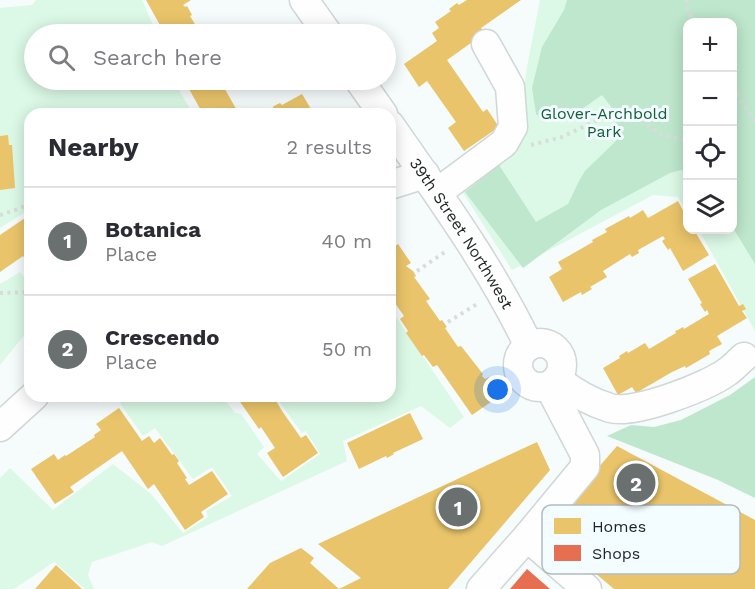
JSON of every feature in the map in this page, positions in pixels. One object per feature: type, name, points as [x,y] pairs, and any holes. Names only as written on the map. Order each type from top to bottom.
[{"type":"street","points":[[304,0],[321,24]]},
{"type":"street","points":[[396,185],[431,183],[504,143],[513,127],[510,87],[486,44]]},
{"type":"street","name":"39th Street Northwest","points":[[396,136],[431,183],[504,296],[529,346],[537,343],[544,344],[557,351],[562,365],[553,383]]},
{"type":"street","points":[[553,383],[610,408],[629,410],[673,397],[727,372],[744,357]]},
{"type":"street","points":[[553,383],[585,455],[585,467],[554,505]]},
{"type":"street","points":[[0,427],[27,402]]},
{"type":"street","points":[[482,589],[542,519]]},
{"type":"street","points":[[527,537],[542,550]]},
{"type":"street","points":[[570,574],[587,589]]},
{"type":"path","points":[[687,0],[686,6],[691,18]]},
{"type":"path","points":[[737,95],[755,125]]},
{"type":"path","points":[[504,143],[525,147],[562,137],[617,111],[634,114],[659,134],[683,140]]},
{"type":"path","points":[[0,215],[24,206]]},
{"type":"path","points":[[417,271],[445,252]]},
{"type":"path","points":[[0,294],[24,292]]},
{"type":"path","points":[[448,322],[477,304]]},
{"type":"green space","points":[[36,0],[142,0],[153,24],[24,24],[24,90],[179,90],[189,108],[24,108],[24,213],[0,228],[0,8],[32,5]]},
{"type":"green space","name":"Glover-Archbold Park","points":[[540,0],[755,0],[755,331],[701,234],[737,234],[737,18],[683,18],[683,205],[678,197],[653,195],[512,270],[462,191],[517,143],[527,67]]},
{"type":"green space","name":"Glover-Archbold Park","points":[[567,0],[755,0],[755,264],[737,234],[737,18],[683,18],[683,171],[670,173],[601,210],[523,268],[465,192],[499,165],[536,222],[568,204],[585,171],[616,141],[616,113],[602,95],[560,120],[544,122],[536,114],[532,88],[542,47],[564,10]]},
{"type":"green space","points":[[20,272],[24,277],[24,335],[0,365],[0,284]]},
{"type":"green space","points":[[396,317],[464,417],[450,428],[421,406],[343,441],[347,461],[162,546],[152,542],[92,562],[88,575],[94,589],[85,589],[54,562],[14,589],[0,589],[0,478],[10,468],[53,510],[113,464],[151,494],[183,533],[208,517],[206,511],[232,496],[212,467],[193,479],[155,428],[143,436],[119,402],[227,402],[235,413],[241,414],[264,447],[257,454],[281,481],[320,454],[306,431],[302,433],[279,402],[396,402]]},
{"type":"green space","points":[[755,377],[755,498],[718,480],[607,436],[631,425],[654,427],[681,420],[730,395]]},
{"type":"building: Homes","points":[[146,0],[191,0],[183,5],[187,6],[195,24],[159,24]]},
{"type":"building: Homes","points":[[467,0],[521,0],[481,28],[485,33],[447,60],[483,112],[487,109],[499,127],[464,151],[448,128],[456,122],[427,81],[419,87],[404,64],[437,41],[432,33],[439,28],[435,22],[451,11],[449,9],[457,3],[459,5]]},
{"type":"building: Homes","points":[[190,90],[225,90],[236,108],[200,108]]},
{"type":"building: Homes","points":[[302,94],[310,108],[273,107],[280,103],[282,105]]},
{"type":"building: Homes","points":[[8,135],[9,145],[12,145],[15,188],[0,190],[0,136]]},
{"type":"building: Homes","points":[[678,201],[683,210],[683,234],[696,234],[709,255],[683,271],[670,248],[668,250],[662,241],[665,239],[663,236],[638,250],[639,253],[632,257],[630,254],[603,271],[607,277],[590,287],[592,289],[563,302],[549,277],[562,269],[558,262],[593,242],[592,240],[607,232],[605,229],[629,216],[630,218],[643,210],[648,218]]},
{"type":"building: Homes","points":[[24,219],[24,258],[23,256],[0,272],[0,235]]},
{"type":"building: Homes","points":[[398,244],[411,263],[406,266],[413,271],[416,276],[414,277],[430,299],[426,301],[447,327],[445,328],[458,347],[461,346],[485,379],[489,377],[501,395],[472,415],[437,365],[433,367],[424,355],[422,356],[406,333],[408,331],[400,319],[404,316],[396,305],[396,246]]},
{"type":"building: Homes","points":[[715,264],[739,306],[743,304],[746,309],[742,311],[747,318],[717,336],[722,344],[709,351],[710,354],[636,393],[632,387],[618,395],[603,368],[627,351],[628,353],[645,343],[649,349],[676,333],[675,331],[683,327],[684,329],[709,314],[700,304],[702,303],[688,279]]},
{"type":"building: Homes","points":[[240,402],[277,402],[301,438],[306,435],[318,453],[283,477],[267,453],[275,448],[261,427],[259,429]]},
{"type":"building: Homes","points":[[119,408],[142,441],[149,436],[154,443],[160,438],[179,461],[177,463],[189,485],[212,471],[228,494],[201,512],[204,517],[185,530],[154,484],[148,489],[122,451],[70,487],[74,492],[55,504],[31,469],[54,454],[58,460],[66,456],[95,437],[94,435],[101,430],[96,424]]},
{"type":"building: Homes","points":[[410,413],[423,439],[387,458],[386,456],[359,469],[347,443]]},
{"type":"building: Homes","points":[[537,442],[550,470],[448,589],[339,589],[361,578],[318,544]]},
{"type":"building: Homes","points":[[617,446],[727,505],[566,505]]},
{"type":"building: Homes","points":[[740,512],[755,520],[755,589],[614,589],[596,574],[740,574]]},
{"type":"building: Homes","points":[[301,548],[314,558],[310,563],[339,589],[247,589],[270,563]]},
{"type":"building: Homes","points":[[56,565],[82,589],[35,589]]},
{"type":"building: Shops","points":[[527,569],[550,589],[510,589]]},
{"type":"place","name":"Crescendo","points":[[636,483]]},
{"type":"place","name":"Botanica","points":[[458,507]]}]
